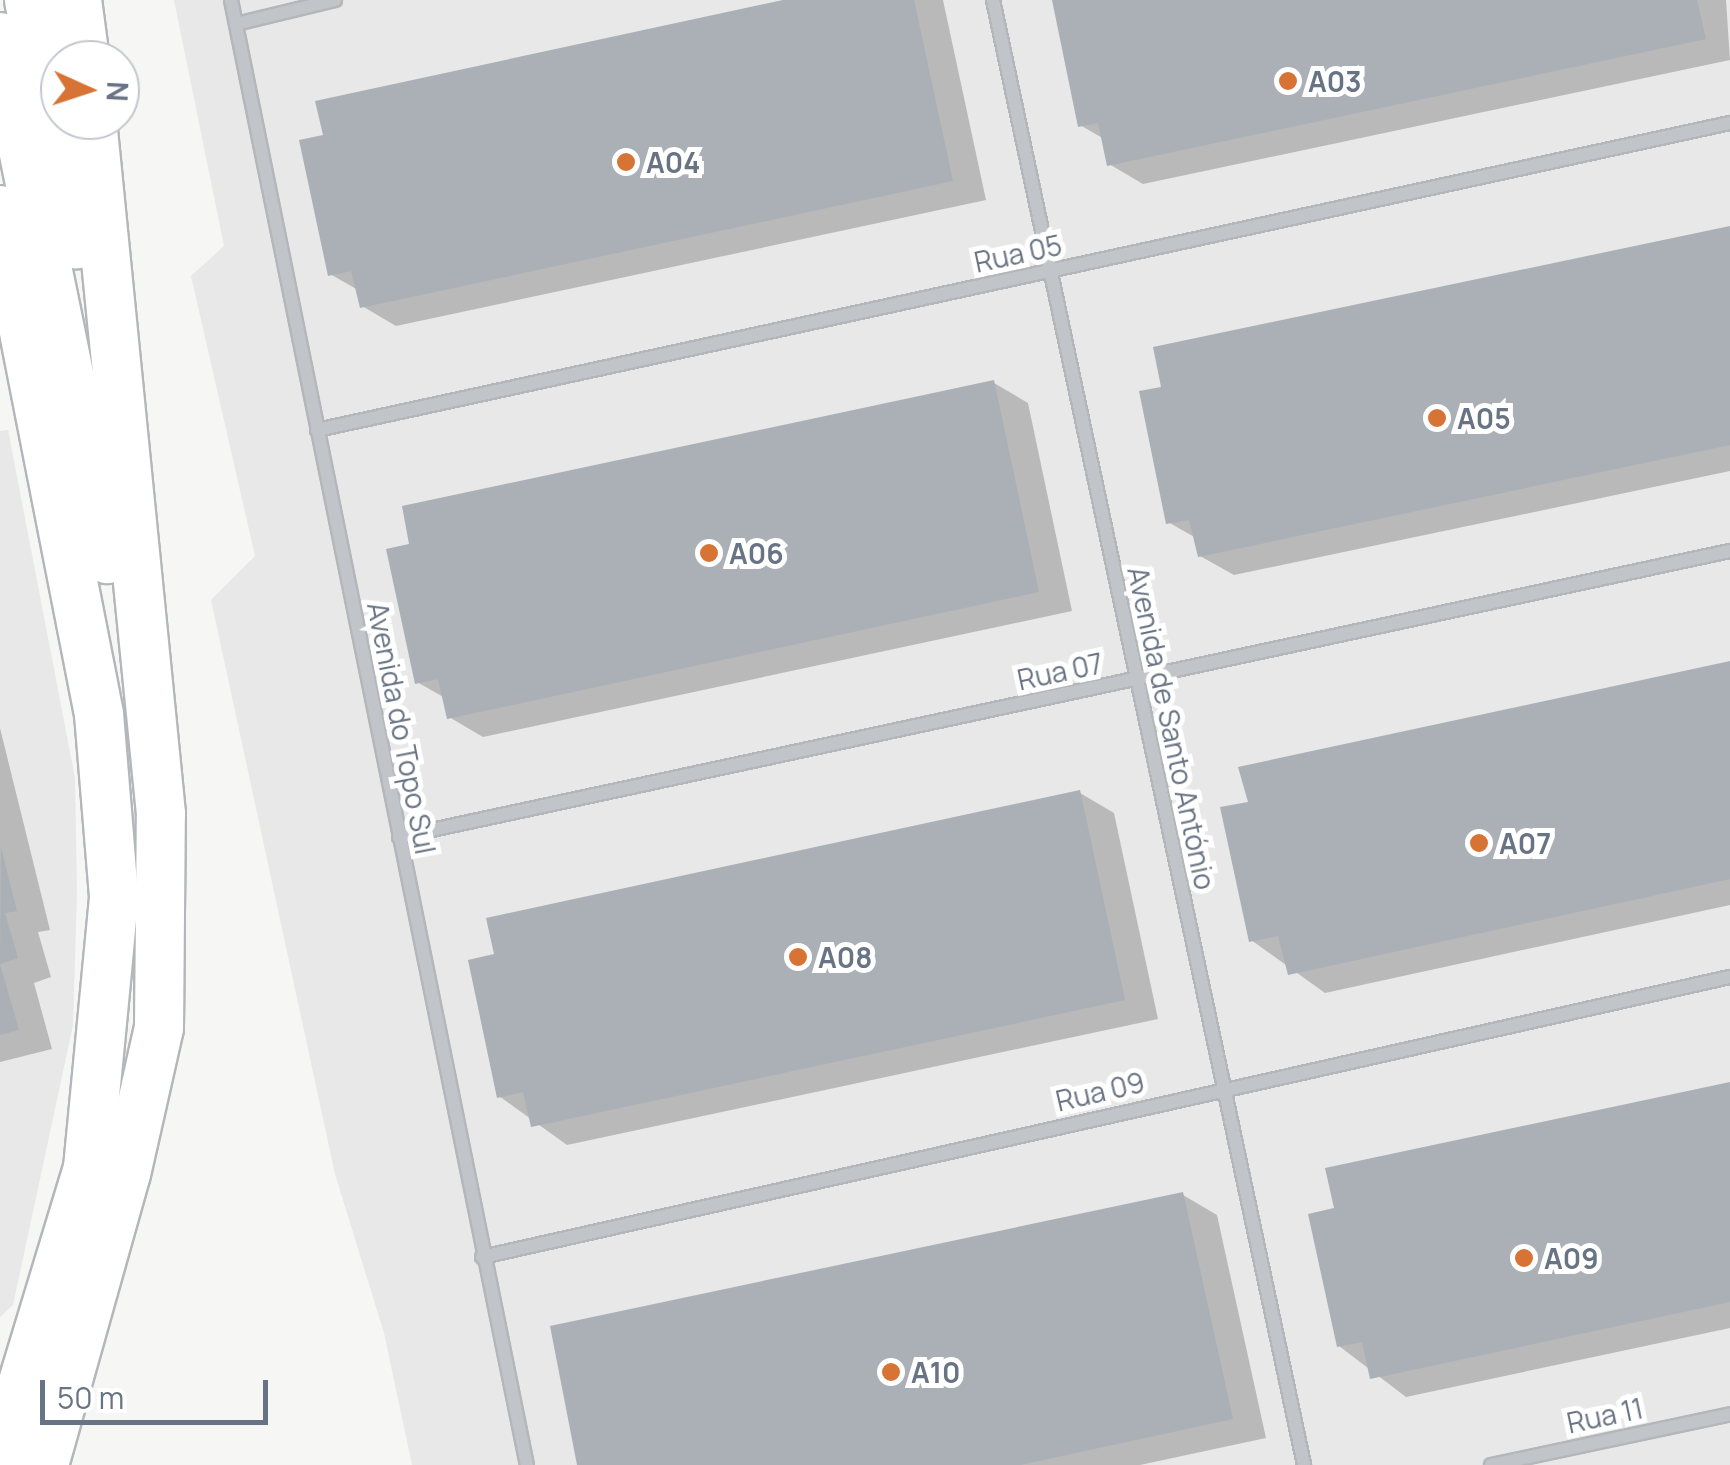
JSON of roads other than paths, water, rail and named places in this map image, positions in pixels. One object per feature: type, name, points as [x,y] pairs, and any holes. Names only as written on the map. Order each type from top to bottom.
[{"type":"highway","points":[[29,0],[134,563]]},
{"type":"highway","points":[[77,0],[82,40]]},
{"type":"highway","points":[[0,37],[121,630],[144,805],[140,1002],[126,1174]]},
{"type":"highway","points":[[44,1465],[126,1174],[158,1028],[161,834],[94,140]]},
{"type":"highway","points":[[0,210],[98,714],[114,898],[88,1168],[0,1456]]},
{"type":"lane","name":"Avenida do Topo Sul","points":[[231,0],[527,1465]]},
{"type":"lane","points":[[236,24],[335,0]]},
{"type":"lane","name":"Avenida de Santo António","points":[[993,0],[1304,1465]]},
{"type":"lane","name":"Rua 05","points":[[317,430],[1730,123]]},
{"type":"lane","name":"Rua 07","points":[[399,837],[1730,551]]},
{"type":"lane","name":"Rua 09","points":[[482,1257],[1730,977]]},
{"type":"lane","name":"Rua 11","points":[[1491,1465],[1730,1414]]},
{"type":"place","name":"A03","points":[[1288,81]]},
{"type":"place","name":"A04","points":[[626,162]]},
{"type":"place","name":"A05","points":[[1437,418]]},
{"type":"place","name":"A06","points":[[709,553]]},
{"type":"place","name":"A07","points":[[1479,843]]},
{"type":"place","name":"A08","points":[[798,957]]},
{"type":"place","name":"A09","points":[[1524,1258]]},
{"type":"place","name":"A10","points":[[891,1372]]}]
